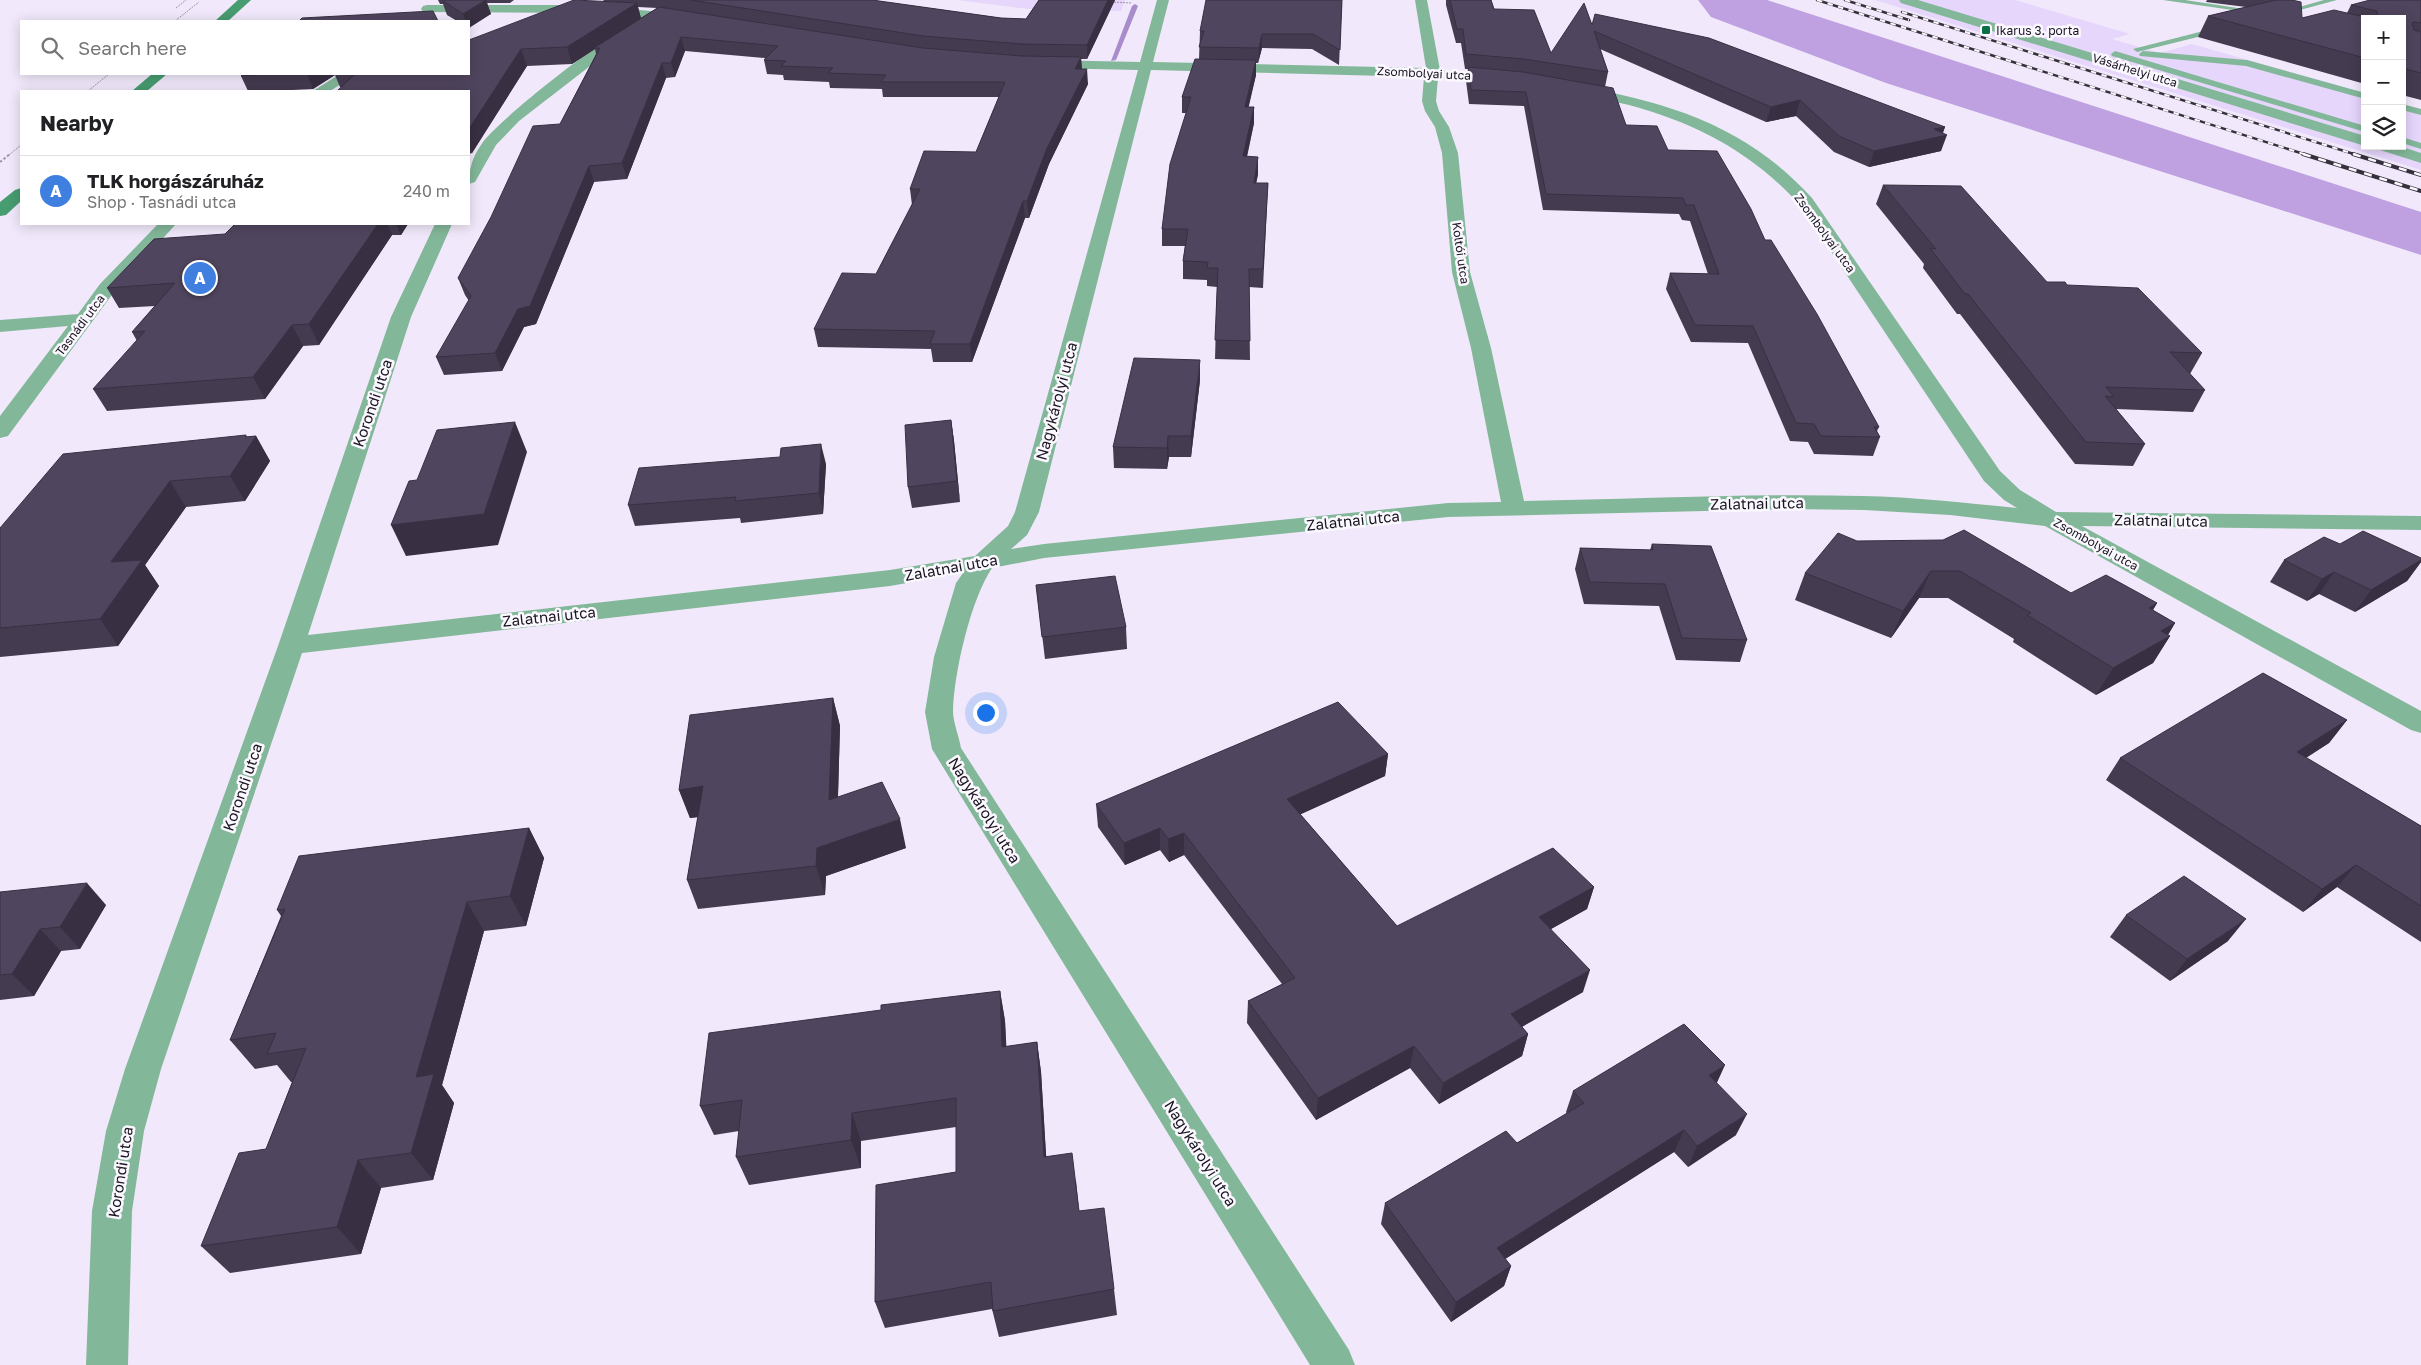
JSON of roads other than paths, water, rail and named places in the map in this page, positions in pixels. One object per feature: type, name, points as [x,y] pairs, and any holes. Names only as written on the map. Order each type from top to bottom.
[{"type":"main road","points":[[222,20],[246,0]]},
{"type":"main road","points":[[140,90],[159,75]]},
{"type":"main road","points":[[0,211],[20,194]]},
{"type":"street","name":"Koltói utca","points":[[1422,0],[1434,66],[1430,101],[1432,111],[1442,127],[1450,153],[1461,272],[1481,348],[1514,507]]},
{"type":"street","name":"Vásárhelyi utca","points":[[1905,0],[2361,140]]},
{"type":"street","name":"Nagykárolyi utca","points":[[1162,2],[1027,512],[1018,530],[984,562],[968,583],[947,657],[939,712],[947,749],[1334,1365]]},
{"type":"street","points":[[428,8],[538,8],[660,14],[698,20]]},
{"type":"street","points":[[470,177],[490,143],[514,118],[598,53],[660,14]]},
{"type":"street","name":"Zsombolyai utca","points":[[1032,64],[1432,72],[1525,82]]},
{"type":"street","points":[[322,90],[348,75]]},
{"type":"street","name":"Zsombolyai utca","points":[[1562,87],[1604,94],[1677,115],[1745,149],[1776,171],[1806,202],[1992,476],[2012,495],[2051,519],[2421,723]]},
{"type":"street","points":[[2395,150],[2421,158]]},
{"type":"street","name":"Tasnádi utca","points":[[0,431],[107,288],[166,225]]},
{"type":"street","name":"Korondi utca","points":[[107,1365],[112,1211],[124,1131],[143,1069],[291,646],[401,317],[443,225]]},
{"type":"street","points":[[0,326],[84,319]]},
{"type":"street","name":"Zalatnai utca","points":[[291,646],[890,578],[1044,551],[1448,510],[1789,502],[1864,503],[1950,508],[2051,519],[2421,523]]},
{"type":"lane","points":[[2166,0],[2292,18]]},
{"type":"lane","points":[[2256,20],[2333,0]]},
{"type":"lane","points":[[2099,59],[2236,24]]},
{"type":"lane","points":[[2115,54],[2148,54],[2247,63],[2361,95]]},
{"type":"lane","points":[[2115,54],[2361,128]]},
{"type":"lane","points":[[2406,108],[2421,112]]},
{"type":"lane","points":[[2406,141],[2421,146]]},
{"type":"waterway","points":[[1113,60],[1135,6]]},
{"type":"railway","points":[[1817,0],[2307,155]]},
{"type":"railway","points":[[1845,0],[1909,20]]},
{"type":"railway","points":[[1902,12],[2357,155]]},
{"type":"railway","points":[[2303,154],[2421,191]]},
{"type":"railway","points":[[2353,154],[2421,175]]},
{"type":"place","name":"Ikarus 3. porta","points":[[1986,30]]},
{"type":"place","name":"TLK horgászáruház","points":[[200,278]]}]
